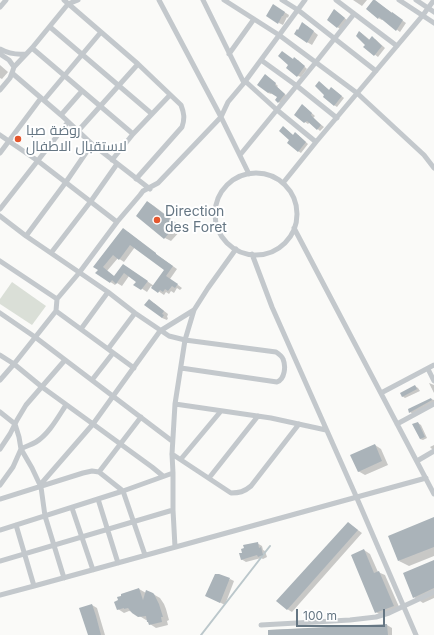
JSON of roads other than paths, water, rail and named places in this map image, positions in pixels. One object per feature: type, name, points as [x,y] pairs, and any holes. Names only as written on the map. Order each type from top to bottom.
[{"type":"street","points":[[0,7],[6,0]]},
{"type":"street","points":[[0,90],[12,73],[14,67],[50,26],[66,2],[78,0]]},
{"type":"street","points":[[159,0],[221,117],[249,174]]},
{"type":"street","points":[[203,0],[244,82],[316,142]]},
{"type":"street","points":[[282,0],[298,10],[376,71]]},
{"type":"street","points":[[0,380],[56,311],[57,299],[143,191],[150,189],[158,183],[221,117],[228,102],[305,0]]},
{"type":"street","points":[[336,0],[397,46]]},
{"type":"street","points":[[399,0],[434,23]]},
{"type":"street","points":[[416,0],[434,12]]},
{"type":"street","points":[[283,183],[434,0]]},
{"type":"street","points":[[228,1],[316,62],[357,93],[424,155],[434,168]]},
{"type":"street","points":[[66,2],[138,64],[181,105],[184,120],[182,127],[136,179]]},
{"type":"street","points":[[240,155],[354,14]]},
{"type":"street","points":[[229,54],[254,19]]},
{"type":"street","points":[[50,26],[152,114]]},
{"type":"street","points":[[0,153],[43,99],[101,32]]},
{"type":"street","points":[[32,48],[133,134]]},
{"type":"street","points":[[0,49],[8,53],[19,55],[26,54]]},
{"type":"street","points":[[0,54],[9,60],[14,67]]},
{"type":"street","points":[[260,60],[297,86],[337,118]]},
{"type":"street","points":[[78,131],[138,64]]},
{"type":"street","points":[[12,73],[92,144],[150,189]]},
{"type":"street","points":[[61,115],[82,91]]},
{"type":"street","points":[[112,160],[133,134],[170,95]]},
{"type":"street","points":[[0,209],[68,122]]},
{"type":"street","points":[[0,135],[38,161],[117,222]]},
{"type":"street","points":[[26,236],[92,144]]},
{"type":"street","points":[[50,253],[91,201],[117,164]]},
{"type":"street","points":[[261,173],[273,176],[283,183],[291,192],[296,204],[297,216],[294,228],[289,238],[282,246],[273,251],[262,254],[252,254],[244,253],[226,242],[219,232],[216,220],[216,207],[220,195],[227,185],[237,178],[249,174],[261,173]]},
{"type":"street","points":[[0,216],[26,236],[169,336],[185,340],[276,352],[283,359],[284,365],[283,378],[281,381],[277,382],[181,368]]},
{"type":"street","points":[[294,228],[433,491]]},
{"type":"street","points":[[175,547],[172,441],[175,404],[185,340],[194,310],[236,249]]},
{"type":"street","points":[[252,254],[272,307],[416,635]]},
{"type":"street","points":[[1,263],[57,299]]},
{"type":"street","points":[[81,329],[108,292]]},
{"type":"street","points":[[40,486],[93,424],[160,331],[194,310]]},
{"type":"street","points":[[56,311],[134,368]]},
{"type":"street","points":[[108,349],[135,313]]},
{"type":"street","points":[[0,314],[35,337],[172,441]]},
{"type":"street","points":[[92,380],[113,353]]},
{"type":"street","points":[[0,355],[163,476]]},
{"type":"street","points":[[0,449],[26,405],[65,360]]},
{"type":"street","points":[[381,393],[434,365]]},
{"type":"street","points":[[428,369],[434,381]]},
{"type":"street","points":[[175,404],[258,416],[326,430]]},
{"type":"street","points":[[397,424],[434,404]]},
{"type":"street","points":[[0,485],[13,467],[21,448],[36,442],[42,437],[66,405]]},
{"type":"street","points":[[181,459],[221,410]]},
{"type":"street","points":[[0,412],[15,424],[21,448],[40,486],[45,516],[64,578]]},
{"type":"street","points":[[209,478],[258,416]]},
{"type":"street","points":[[99,472],[141,417]]},
{"type":"street","points":[[172,454],[231,493],[239,493],[245,491],[251,486],[299,424]]},
{"type":"street","points":[[417,461],[434,451]]},
{"type":"street","points":[[0,499],[83,473],[92,471],[99,472],[123,491],[145,555]]},
{"type":"street","points":[[0,530],[72,508],[173,473]]},
{"type":"street","points":[[0,595],[426,478]]},
{"type":"street","points":[[98,499],[118,563]]},
{"type":"street","points":[[72,508],[93,570]]},
{"type":"street","points":[[0,561],[173,510]]},
{"type":"street","points":[[16,525],[34,586]]},
{"type":"street","points":[[261,625],[376,617],[389,613],[434,592]]},
{"type":"waterway","points":[[201,635],[270,546]]},
{"type":"place","name":"روضة صبا لاستقبال الاطفال","points":[[18,139]]},
{"type":"place","name":"Direction des Foret","points":[[157,220]]}]
